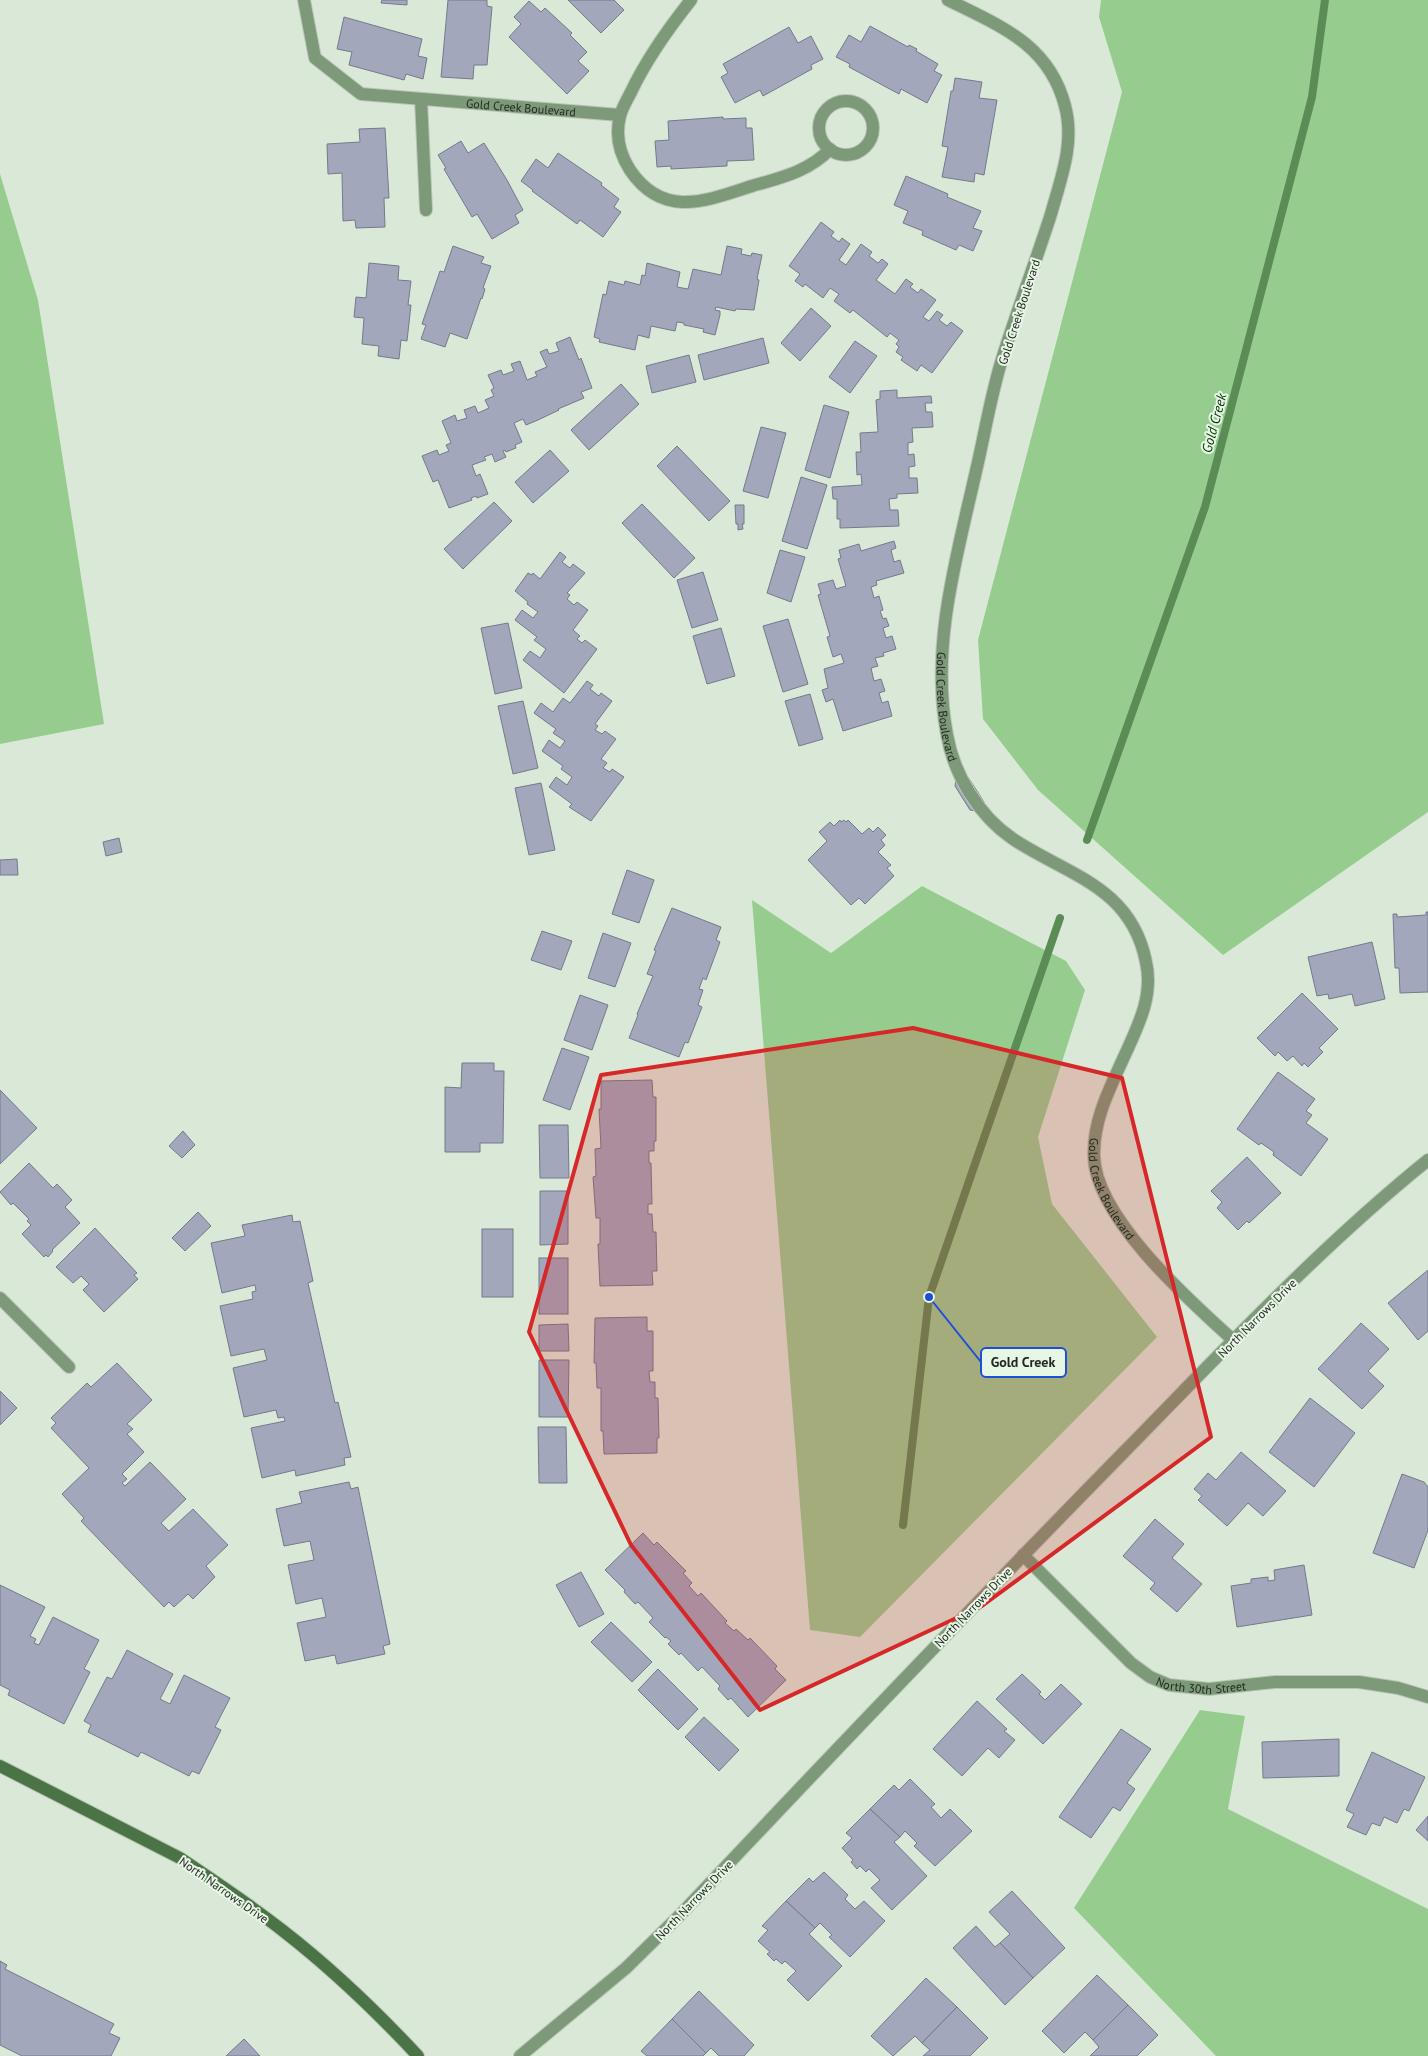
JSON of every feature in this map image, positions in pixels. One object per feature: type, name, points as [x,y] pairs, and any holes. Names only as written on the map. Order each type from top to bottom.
[{"type":"main road","name":"North Narrows Drive","points":[[0,1766],[186,1862],[282,1930],[372,2007],[418,2056]]},
{"type":"street","name":"Gold Creek Boulevard","points":[[304,0],[315,58],[361,94],[620,115]]},
{"type":"street","points":[[691,0],[650,56],[620,115],[618,146],[624,160],[644,187],[658,197],[675,202],[691,203],[710,200],[787,176],[812,165],[830,149]]},
{"type":"street","name":"Gold Creek Boulevard","points":[[948,0],[1005,28],[1026,42],[1041,58],[1051,72],[1061,93],[1066,109],[1069,141],[1066,162],[1044,235],[1001,361],[950,588],[941,684],[947,739],[964,784],[993,822],[1012,838],[1093,884],[1111,897],[1126,916],[1142,944],[1148,973],[1148,987],[1143,1014],[1107,1093],[1098,1121],[1094,1161],[1097,1177],[1109,1206],[1132,1236],[1196,1306],[1233,1340]]},
{"type":"street","points":[[421,99],[426,210]]},
{"type":"street","points":[[842,101],[852,101],[862,106],[869,114],[872,123],[872,134],[868,144],[860,151],[850,154],[840,154],[830,149],[823,142],[819,132],[820,121],[824,112],[832,104],[842,101]]},
{"type":"street","name":"North Narrows Drive","points":[[520,2056],[626,1968],[680,1915],[1023,1555],[1233,1340],[1318,1257],[1428,1160]]},
{"type":"street","points":[[0,1298],[69,1368]]},
{"type":"street","name":"North 30th Street","points":[[1023,1555],[1131,1663],[1150,1677],[1169,1685],[1209,1689],[1275,1682],[1359,1682],[1398,1688],[1428,1697]]},
{"type":"highlighted area","points":[[913,1028],[1122,1078],[1211,1437],[982,1606],[760,1710],[631,1545],[529,1332],[601,1075]]},
{"type":"green space","points":[[1101,0],[1428,0],[1428,812],[1223,955],[1038,790],[983,719],[978,640],[1122,92],[1099,17]]},
{"type":"green space","points":[[0,174],[38,300],[104,724],[0,744]]},
{"type":"green space","points":[[922,886],[1066,961],[1085,990],[1038,1137],[1052,1204],[1157,1337],[860,1637],[810,1630],[752,900],[831,953]]},
{"type":"green space","points":[[1200,1710],[1245,1716],[1228,1809],[1428,1909],[1428,2056],[1216,2056],[1074,1908]]},
{"type":"building","points":[[382,0],[407,0],[407,5],[381,3]]},
{"type":"building","points":[[448,0],[487,0],[487,6],[492,7],[487,65],[474,65],[473,79],[441,77]]},
{"type":"building","points":[[568,0],[614,0],[624,10],[601,33]]},
{"type":"building","points":[[529,1],[541,12],[545,8],[572,33],[570,35],[587,52],[578,61],[589,71],[567,94],[509,37],[521,24],[514,17]]},
{"type":"building","points":[[344,17],[422,39],[418,56],[427,58],[423,79],[406,74],[404,80],[349,65],[352,52],[337,49]]},
{"type":"building","points":[[870,26],[908,47],[909,45],[917,49],[916,51],[938,64],[934,71],[942,75],[927,103],[901,89],[899,94],[849,67],[850,64],[836,57],[849,35],[861,42]]},
{"type":"building","points":[[789,27],[798,43],[811,36],[823,59],[811,65],[812,69],[763,96],[760,90],[735,103],[721,77],[728,73],[723,64]]},
{"type":"building","points":[[955,78],[982,82],[979,98],[997,100],[984,175],[975,173],[974,182],[942,177],[948,147],[942,146]]},
{"type":"building","points":[[723,117],[723,119],[746,118],[746,128],[752,128],[754,160],[727,161],[727,166],[671,169],[671,166],[657,167],[655,141],[669,140],[668,121]]},
{"type":"building","points":[[385,128],[389,198],[384,198],[385,227],[356,228],[355,220],[343,221],[342,173],[328,174],[327,144],[360,142],[359,129]]},
{"type":"building","points":[[461,141],[468,153],[484,143],[523,210],[515,215],[519,223],[492,239],[477,214],[472,217],[438,155]]},
{"type":"building","points":[[558,153],[602,183],[601,185],[619,199],[614,207],[621,212],[603,237],[580,220],[577,224],[521,181],[536,159],[548,168]]},
{"type":"building","points":[[906,176],[948,194],[947,197],[981,211],[973,228],[982,231],[973,251],[959,245],[956,250],[922,235],[923,231],[903,223],[908,211],[894,205]]},
{"type":"building","points":[[821,222],[834,232],[831,236],[839,242],[842,238],[850,244],[839,260],[846,265],[861,244],[872,252],[869,256],[878,263],[882,259],[888,264],[876,280],[895,294],[906,279],[913,284],[910,287],[918,293],[921,289],[936,300],[923,317],[929,321],[937,311],[943,315],[939,320],[947,326],[951,322],[963,331],[932,373],[921,365],[917,371],[901,360],[903,357],[896,352],[899,347],[896,344],[899,340],[890,333],[887,337],[853,310],[850,313],[834,301],[839,294],[830,288],[823,298],[805,284],[803,287],[795,281],[800,274],[789,266]]},
{"type":"building","points":[[453,246],[484,257],[481,263],[491,266],[483,288],[485,289],[482,299],[467,339],[450,333],[445,347],[421,339],[426,325],[422,324],[440,271],[444,272]]},
{"type":"building","points":[[727,246],[742,249],[741,254],[751,256],[752,253],[762,255],[754,310],[736,309],[735,311],[716,307],[715,310],[720,311],[720,315],[715,335],[703,332],[704,329],[677,322],[675,331],[651,326],[649,338],[638,335],[635,350],[599,342],[600,339],[594,337],[603,294],[606,295],[609,281],[624,285],[625,281],[640,285],[642,275],[645,276],[647,263],[680,272],[677,287],[688,289],[693,269],[721,275]]},
{"type":"building","points":[[369,263],[399,266],[398,280],[411,281],[408,305],[411,305],[407,341],[401,340],[399,359],[378,356],[379,346],[362,344],[364,318],[354,317],[356,297],[366,298]]},
{"type":"building","points":[[811,308],[831,326],[800,361],[781,343]]},
{"type":"building","points":[[570,337],[579,360],[581,358],[592,388],[581,392],[584,398],[538,420],[526,425],[523,419],[514,423],[522,442],[515,445],[516,448],[506,452],[505,450],[503,451],[506,457],[495,462],[492,454],[484,457],[486,460],[472,465],[476,476],[480,474],[488,494],[477,498],[476,496],[471,498],[472,500],[449,508],[438,480],[433,482],[422,456],[437,450],[439,455],[449,451],[446,445],[451,443],[442,421],[455,415],[457,421],[467,418],[464,410],[475,406],[478,413],[489,408],[485,400],[494,396],[491,390],[494,388],[488,375],[501,370],[503,375],[514,371],[511,364],[520,361],[527,380],[537,376],[535,372],[547,367],[540,352],[547,349],[549,354],[559,351],[556,343]]},
{"type":"building","points":[[763,338],[769,363],[704,380],[698,355]]},
{"type":"building","points":[[855,341],[877,356],[850,393],[829,377]]},
{"type":"building","points":[[689,355],[696,382],[652,393],[646,366]]},
{"type":"building","points":[[621,384],[639,404],[589,450],[571,430]]},
{"type":"building","points":[[897,390],[897,398],[931,396],[932,403],[925,403],[926,412],[932,412],[933,427],[912,428],[913,442],[908,443],[908,455],[914,454],[915,466],[909,467],[909,478],[917,478],[918,493],[897,494],[897,498],[889,499],[890,510],[898,510],[899,526],[840,528],[840,519],[837,519],[837,499],[833,499],[832,487],[862,485],[861,474],[857,475],[856,452],[861,452],[860,433],[878,432],[876,400],[880,399],[880,391]]},
{"type":"building","points":[[824,405],[849,412],[830,478],[805,470]]},
{"type":"building","points":[[761,427],[786,433],[768,498],[743,491]]},
{"type":"building","points":[[677,446],[730,501],[709,521],[657,466]]},
{"type":"building","points":[[550,450],[569,471],[533,503],[515,482]]},
{"type":"building","points":[[801,477],[827,485],[807,549],[782,541]]},
{"type":"building","points":[[494,502],[512,521],[463,569],[444,549]]},
{"type":"building","points":[[642,504],[695,558],[674,578],[622,523]]},
{"type":"building","points":[[735,505],[744,505],[743,529],[738,530],[738,524],[736,524]]},
{"type":"building","points":[[894,541],[896,548],[891,550],[894,562],[900,560],[904,573],[876,581],[877,585],[871,587],[874,598],[879,596],[883,610],[880,611],[883,619],[886,618],[889,626],[883,628],[886,638],[892,636],[896,649],[883,653],[884,656],[875,658],[878,666],[871,668],[874,681],[881,679],[885,691],[879,693],[882,703],[888,701],[892,716],[843,731],[833,699],[826,702],[822,690],[828,688],[824,669],[844,663],[841,654],[833,657],[827,637],[830,636],[818,595],[821,594],[818,584],[833,580],[836,589],[846,586],[838,559],[841,558],[839,550],[859,544],[861,551]]},
{"type":"building","points":[[780,550],[805,557],[791,602],[767,593]]},
{"type":"building","points":[[560,552],[566,557],[562,562],[570,568],[573,564],[585,573],[567,593],[570,595],[567,599],[574,605],[577,602],[588,610],[573,630],[580,636],[577,639],[582,643],[585,640],[597,649],[564,693],[523,660],[530,651],[540,658],[546,649],[534,640],[537,637],[515,620],[522,610],[533,618],[538,612],[527,604],[528,602],[515,591],[528,573],[532,575],[533,573],[540,579]]},
{"type":"building","points":[[703,572],[718,620],[692,628],[677,580]]},
{"type":"building","points":[[788,619],[808,684],[783,692],[763,626]]},
{"type":"building","points":[[508,623],[522,688],[495,694],[481,628]]},
{"type":"building","points":[[721,628],[735,676],[707,684],[693,636]]},
{"type":"building","points":[[587,681],[593,685],[590,689],[599,696],[601,693],[612,701],[595,724],[598,726],[595,730],[602,734],[605,731],[616,739],[601,759],[607,763],[603,768],[610,772],[612,769],[624,777],[591,821],[569,807],[572,804],[549,787],[556,777],[567,785],[572,777],[561,769],[563,766],[542,751],[549,740],[560,748],[565,741],[553,733],[556,729],[534,713],[541,703],[553,712],[563,698],[570,703]]},
{"type":"building","points":[[810,694],[823,739],[799,746],[785,701]]},
{"type":"building","points":[[523,701],[538,768],[513,774],[498,706]]},
{"type":"building","points":[[963,775],[968,777],[984,802],[982,808],[977,811],[970,810],[955,786],[956,779]]},
{"type":"building","points":[[541,783],[555,850],[529,855],[515,788]]},
{"type":"building","points":[[840,820],[841,822],[844,820],[846,822],[848,820],[862,834],[869,828],[873,832],[878,827],[886,835],[881,840],[885,845],[878,852],[891,865],[887,868],[894,876],[865,904],[859,898],[851,905],[808,860],[827,841],[819,832],[830,822],[834,826]]},
{"type":"building","points":[[119,838],[122,852],[106,856],[103,842]]},
{"type":"building","points":[[17,859],[18,875],[0,875],[0,860]]},
{"type":"building","points":[[627,870],[654,880],[639,923],[612,914]]},
{"type":"building","points":[[672,908],[721,927],[716,940],[720,942],[706,980],[703,978],[699,989],[703,990],[698,1005],[702,1007],[688,1043],[685,1042],[679,1057],[629,1038],[653,976],[647,974],[656,951],[654,950]]},
{"type":"building","points":[[1426,912],[1428,912],[1428,992],[1400,993],[1399,968],[1395,968],[1393,914],[1397,914],[1397,917],[1426,915]]},
{"type":"building","points":[[542,931],[572,941],[561,970],[531,960]]},
{"type":"building","points":[[603,933],[631,943],[615,987],[588,978]]},
{"type":"building","points":[[1372,942],[1385,999],[1355,1006],[1352,994],[1329,999],[1328,994],[1317,996],[1308,957]]},
{"type":"building","points":[[1302,993],[1338,1029],[1319,1048],[1323,1052],[1308,1067],[1304,1063],[1302,1066],[1293,1056],[1287,1061],[1278,1052],[1275,1056],[1257,1038]]},
{"type":"building","points":[[580,995],[608,1005],[592,1050],[564,1040]]},
{"type":"building","points":[[562,1048],[589,1057],[570,1110],[543,1100]]},
{"type":"building","points":[[462,1063],[494,1063],[494,1071],[504,1071],[503,1143],[480,1143],[480,1152],[445,1152],[445,1087],[461,1088]]},
{"type":"building","points":[[1278,1072],[1315,1099],[1306,1111],[1312,1115],[1306,1123],[1328,1139],[1301,1176],[1273,1155],[1274,1152],[1261,1143],[1259,1145],[1237,1129]]},
{"type":"building","points":[[652,1080],[653,1097],[656,1097],[656,1141],[654,1141],[654,1151],[649,1151],[652,1204],[648,1204],[648,1214],[652,1214],[653,1232],[656,1232],[657,1271],[652,1271],[653,1285],[600,1286],[598,1244],[600,1244],[600,1218],[596,1218],[593,1177],[596,1176],[595,1149],[601,1148],[599,1109],[601,1109],[601,1081]]},
{"type":"building","points":[[0,1090],[37,1128],[0,1164]]},
{"type":"building","points":[[539,1125],[568,1125],[569,1178],[540,1178]]},
{"type":"building","points":[[183,1131],[195,1145],[182,1158],[169,1146]]},
{"type":"building","points":[[1247,1157],[1281,1193],[1249,1223],[1247,1221],[1238,1230],[1217,1208],[1222,1202],[1211,1191]]},
{"type":"building","points":[[29,1163],[53,1188],[57,1184],[72,1200],[65,1207],[80,1223],[52,1250],[48,1257],[46,1255],[44,1257],[22,1234],[31,1225],[27,1221],[29,1219],[13,1203],[11,1205],[0,1192]]},
{"type":"building","points":[[540,1191],[568,1191],[568,1244],[540,1245]]},
{"type":"building","points":[[198,1212],[211,1226],[185,1251],[172,1238]]},
{"type":"building","points":[[292,1215],[293,1222],[300,1221],[313,1281],[308,1283],[335,1403],[338,1402],[351,1457],[344,1458],[345,1465],[296,1476],[295,1470],[262,1478],[251,1428],[285,1421],[284,1417],[278,1418],[276,1410],[244,1417],[233,1368],[267,1360],[264,1349],[231,1356],[220,1306],[253,1299],[252,1292],[256,1291],[255,1285],[222,1293],[211,1243],[245,1236],[242,1225]]},
{"type":"building","points":[[95,1228],[137,1273],[134,1275],[138,1279],[104,1312],[83,1290],[89,1284],[81,1276],[73,1283],[56,1267]]},
{"type":"building","points":[[482,1229],[513,1229],[513,1297],[482,1297]]},
{"type":"building","points":[[539,1258],[568,1258],[568,1314],[539,1314]]},
{"type":"building","points":[[1428,1270],[1428,1331],[1418,1340],[1388,1303]]},
{"type":"building","points":[[647,1317],[647,1331],[653,1331],[653,1371],[649,1371],[650,1382],[655,1382],[655,1398],[658,1398],[659,1438],[657,1438],[657,1453],[604,1454],[603,1431],[601,1431],[601,1388],[597,1388],[596,1363],[594,1363],[595,1318]]},
{"type":"building","points":[[1361,1323],[1389,1349],[1368,1371],[1384,1386],[1362,1409],[1318,1369]]},
{"type":"building","points":[[568,1324],[569,1351],[539,1351],[539,1325]]},
{"type":"building","points":[[539,1360],[569,1360],[568,1417],[539,1417]]},
{"type":"building","points":[[117,1363],[152,1400],[127,1424],[133,1429],[127,1434],[144,1452],[122,1474],[127,1479],[122,1483],[125,1486],[150,1462],[186,1499],[161,1523],[169,1531],[193,1509],[228,1545],[206,1566],[215,1577],[193,1599],[188,1594],[174,1607],[169,1602],[164,1607],[81,1521],[84,1518],[62,1494],[89,1468],[51,1428],[56,1423],[51,1418],[87,1383],[91,1387]]},
{"type":"building","points":[[0,1391],[17,1408],[0,1425]]},
{"type":"building","points":[[1310,1398],[1355,1433],[1314,1487],[1269,1452]]},
{"type":"building","points":[[538,1427],[566,1427],[567,1483],[539,1483]]},
{"type":"building","points":[[1241,1452],[1286,1491],[1263,1516],[1248,1503],[1227,1526],[1198,1500],[1202,1496],[1194,1489],[1208,1473],[1216,1480]]},
{"type":"building","points":[[1402,1474],[1424,1482],[1428,1487],[1428,1530],[1414,1568],[1373,1553]]},
{"type":"building","points":[[349,1482],[351,1489],[358,1487],[390,1644],[383,1646],[385,1654],[337,1664],[335,1655],[305,1661],[297,1623],[326,1617],[322,1598],[296,1604],[288,1565],[314,1560],[310,1541],[284,1546],[276,1509],[302,1503],[299,1492]]},
{"type":"building","points":[[1155,1519],[1184,1544],[1172,1558],[1202,1584],[1177,1612],[1150,1589],[1155,1583],[1123,1556]]},
{"type":"building","points":[[643,1533],[654,1545],[657,1542],[686,1571],[683,1573],[692,1583],[689,1586],[698,1596],[701,1593],[727,1621],[725,1623],[734,1631],[736,1629],[748,1640],[750,1638],[777,1666],[775,1669],[786,1680],[748,1717],[731,1698],[728,1700],[718,1689],[720,1686],[702,1667],[698,1671],[681,1653],[679,1655],[668,1644],[671,1641],[665,1638],[649,1622],[653,1618],[638,1602],[635,1604],[624,1592],[625,1590],[605,1570]]},
{"type":"building","points":[[1304,1565],[1312,1615],[1237,1627],[1231,1586],[1251,1583],[1251,1579],[1268,1577],[1268,1581],[1275,1580],[1274,1570]]},
{"type":"building","points":[[581,1572],[604,1614],[579,1627],[556,1585]]},
{"type":"building","points":[[0,1585],[45,1607],[30,1636],[36,1639],[34,1643],[39,1645],[53,1617],[99,1640],[84,1669],[90,1672],[64,1724],[8,1695],[10,1690],[0,1685]]},
{"type":"building","points":[[611,1622],[652,1662],[632,1682],[591,1642]]},
{"type":"building","points":[[127,1650],[173,1674],[160,1699],[170,1704],[184,1675],[230,1698],[215,1727],[221,1730],[199,1774],[192,1771],[189,1776],[141,1752],[138,1757],[88,1732],[91,1725],[84,1721],[107,1677],[112,1679]]},
{"type":"building","points":[[658,1669],[698,1709],[678,1730],[638,1690]]},
{"type":"building","points":[[1022,1674],[1041,1692],[1039,1694],[1045,1700],[1061,1684],[1082,1704],[1043,1744],[996,1699]]},
{"type":"building","points":[[977,1701],[1007,1729],[1004,1731],[1015,1740],[999,1758],[988,1748],[962,1776],[933,1749]]},
{"type":"building","points":[[704,1717],[739,1750],[719,1771],[685,1737]]},
{"type":"building","points":[[1121,1729],[1151,1749],[1127,1783],[1135,1789],[1120,1811],[1113,1807],[1091,1838],[1059,1817]]},
{"type":"building","points":[[1339,1739],[1339,1776],[1263,1778],[1262,1742]]},
{"type":"building","points":[[1372,1752],[1425,1777],[1409,1811],[1404,1809],[1397,1823],[1384,1817],[1380,1826],[1372,1823],[1366,1835],[1347,1827],[1354,1814],[1346,1810]]},
{"type":"building","points":[[910,1779],[935,1804],[931,1807],[941,1818],[950,1809],[972,1831],[935,1866],[914,1846],[917,1843],[905,1831],[900,1837],[870,1809],[894,1785],[899,1790]]},
{"type":"building","points":[[870,1809],[900,1837],[894,1842],[927,1876],[892,1910],[871,1888],[880,1880],[869,1869],[866,1872],[860,1866],[857,1869],[851,1862],[853,1860],[842,1848],[852,1838],[846,1833]]},
{"type":"building","points":[[1428,1816],[1428,1841],[1416,1830]]},
{"type":"building","points":[[824,1872],[848,1895],[845,1899],[855,1909],[864,1901],[885,1921],[850,1957],[829,1937],[832,1935],[820,1923],[815,1928],[786,1901],[809,1878],[813,1882]]},
{"type":"building","points":[[1012,1891],[1065,1948],[1033,1978],[1000,1943],[1010,1934],[989,1912]]},
{"type":"building","points":[[786,1901],[815,1928],[809,1934],[842,1966],[808,2001],[787,1980],[796,1971],[785,1961],[782,1964],[776,1959],[774,1961],[767,1954],[770,1952],[758,1941],[768,1930],[762,1926]]},
{"type":"building","points":[[976,1926],[995,1947],[1000,1943],[1033,1978],[1005,2005],[953,1948]]},
{"type":"building","points":[[0,1961],[7,1965],[5,1969],[114,2024],[109,2033],[120,2038],[111,2056],[22,2056],[0,2045]]},
{"type":"building","points":[[1097,1975],[1128,2005],[1093,2040],[1085,2032],[1064,2053],[1042,2031]]},
{"type":"building","points":[[926,1978],[957,2007],[922,2043],[915,2036],[893,2056],[871,2036]]},
{"type":"building","points":[[699,1991],[754,2045],[744,2056],[719,2056],[711,2048],[706,2053],[672,2019]]},
{"type":"building","points":[[1128,2005],[1158,2035],[1137,2056],[1090,2056],[1099,2047],[1093,2040]]},
{"type":"building","points":[[957,2007],[988,2038],[970,2056],[923,2056],[930,2050],[922,2043]]},
{"type":"building","points":[[672,2019],[706,2053],[703,2056],[647,2056],[641,2051]]},
{"type":"building","points":[[244,2039],[260,2056],[226,2056]]},
{"type":"waterway","name":"Gold Creek","points":[[1087,840],[1205,507],[1312,97],[1325,0]]},
{"type":"waterway","name":"Gold Creek","points":[[903,1525],[929,1297],[1060,918]]},
{"type":"place","name":"Gold Creek","points":[[929,1297]]}]
